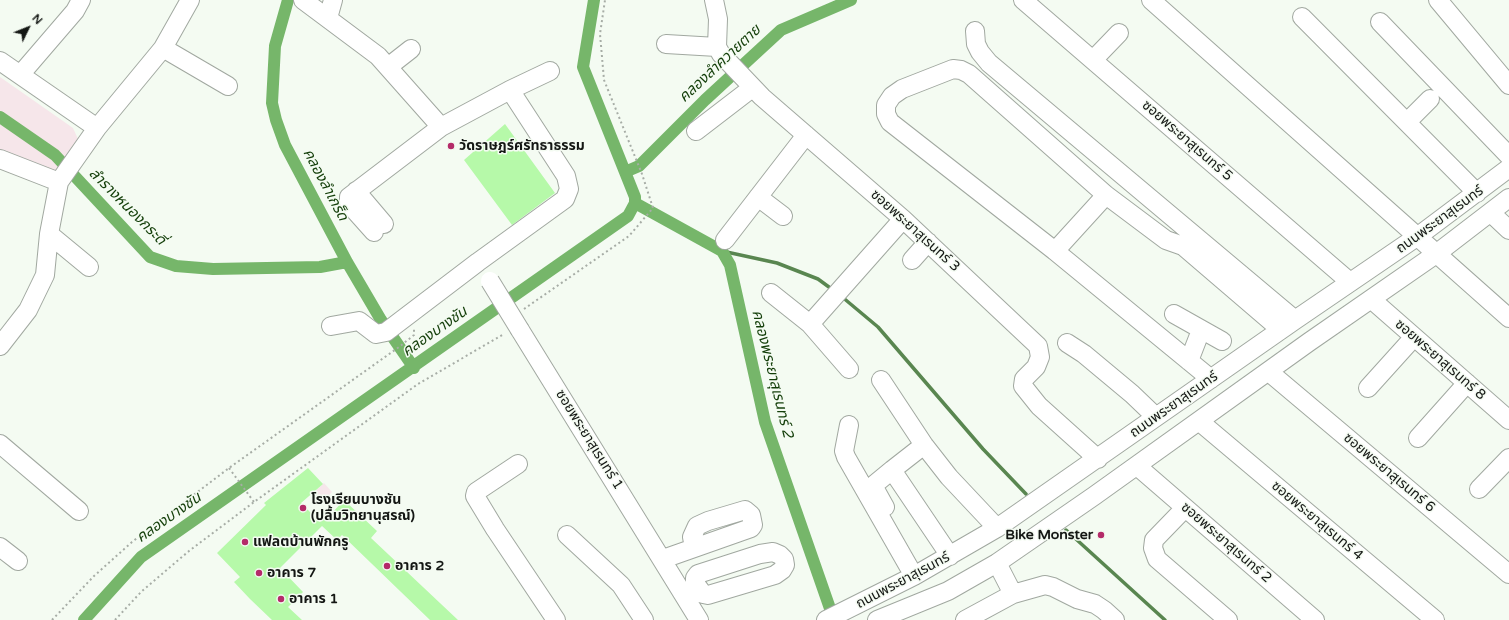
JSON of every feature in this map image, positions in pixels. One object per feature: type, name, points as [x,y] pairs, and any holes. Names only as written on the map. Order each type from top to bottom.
[{"type":"street","points":[[20,75],[75,11],[81,0]]},
{"type":"street","points":[[0,346],[28,310],[44,275],[49,234],[65,174],[97,128],[163,48],[190,0]]},
{"type":"street","points":[[303,0],[378,56],[441,127]]},
{"type":"street","points":[[328,18],[333,0]]},
{"type":"street","points":[[666,44],[719,50],[718,19],[714,0]]},
{"type":"street","name":"ซอยพระยาสุเรนทร์ 5","points":[[1023,0],[1350,282]]},
{"type":"street","points":[[1151,0],[1509,318]]},
{"type":"street","points":[[1438,0],[1509,85]]},
{"type":"street","points":[[1302,17],[1477,193]]},
{"type":"street","points":[[1380,22],[1509,156]]},
{"type":"street","points":[[975,31],[976,44],[980,52],[989,63],[1288,325]]},
{"type":"street","points":[[1093,60],[1119,33]]},
{"type":"street","points":[[163,48],[228,86]]},
{"type":"street","points":[[388,67],[411,49]]},
{"type":"street","name":"ซอยพระยาสุเรนทร์ 3","points":[[719,50],[750,86],[903,219],[1038,346],[1040,357],[1036,367],[1024,380],[1023,386],[1039,406],[1098,459]]},
{"type":"street","points":[[0,61],[97,128]]},
{"type":"street","points":[[1211,378],[1055,251],[890,122],[886,114],[886,106],[892,96],[902,89],[953,69],[961,70],[969,74],[1106,194],[1166,240],[1183,246],[1288,325]]},
{"type":"street","points":[[379,228],[356,191],[441,127],[510,90],[550,71]]},
{"type":"street","points":[[696,131],[750,86]]},
{"type":"street","points":[[331,326],[359,321],[376,334],[398,323],[478,262],[565,199],[569,189],[566,176],[510,90]]},
{"type":"street","points":[[1407,122],[1430,99]]},
{"type":"street","points":[[725,240],[806,135]]},
{"type":"street","points":[[0,159],[65,174]]},
{"type":"street","name":"ถนนพระยาสุเรนทร์","points":[[826,620],[849,610],[914,576],[997,528],[1098,459],[1211,378],[1417,237],[1509,168]]},
{"type":"street","points":[[1055,251],[1106,194]]},
{"type":"street","points":[[758,197],[783,216]]},
{"type":"street","name":"ถนนพระยาสุเรนทร์","points":[[881,619],[948,591],[997,563],[1200,422],[1436,254],[1509,198]]},
{"type":"street","points":[[1491,213],[1509,230]]},
{"type":"street","points":[[810,324],[903,219]]},
{"type":"street","points":[[49,234],[89,267]]},
{"type":"street","points":[[912,260],[928,242]]},
{"type":"street","name":"ซอยพระยาสุเรนทร์ 1","points":[[478,262],[490,282],[513,329],[663,559],[699,620]]},
{"type":"street","points":[[771,293],[810,324],[849,369]]},
{"type":"street","name":"ซอยพระยาสุเรนทร์ 8","points":[[1371,299],[1509,420]]},
{"type":"street","points":[[1174,314],[1222,341]]},
{"type":"street","points":[[1189,360],[1201,330]]},
{"type":"street","points":[[1368,388],[1414,337]]},
{"type":"street","points":[[1067,342],[1084,354],[1132,394],[1156,417]]},
{"type":"street","name":"ซอยพระยาสุเรนทร์ 6","points":[[1269,372],[1509,574]]},
{"type":"street","points":[[881,380],[924,445],[949,477],[997,528]]},
{"type":"street","points":[[1418,438],[1467,383]]},
{"type":"street","name":"ซอยพระยาสุเรนทร์ 4","points":[[1200,422],[1434,620]]},
{"type":"street","points":[[849,425],[844,451],[846,457],[914,576]]},
{"type":"street","points":[[0,444],[79,511]]},
{"type":"street","points":[[899,530],[875,489],[878,480],[924,445]]},
{"type":"street","points":[[1479,489],[1509,458]]},
{"type":"street","points":[[518,464],[476,492],[475,496],[495,529],[556,620]]},
{"type":"street","name":"ซอยพระยาสุเรนทร์ 2","points":[[1137,466],[1315,620]]},
{"type":"street","points":[[892,470],[950,556]]},
{"type":"street","points":[[1185,508],[1154,540],[1153,548],[1157,559],[1228,620]]},
{"type":"street","points":[[663,559],[694,548],[692,537],[694,530],[698,526],[708,521],[745,510],[751,515],[753,525],[751,528],[760,554]]},
{"type":"street","points":[[568,535],[621,585],[644,620]]},
{"type":"street","points":[[0,547],[18,561]]},
{"type":"street","points":[[997,563],[1013,594]]},
{"type":"street","points":[[965,620],[1013,594],[1045,585],[1053,587],[1077,599],[1095,604],[1115,620]]},
{"type":"path","points":[[523,310],[629,236],[653,208],[642,174],[604,80],[600,34],[605,0]]},
{"type":"path","points":[[52,620],[94,576],[115,557],[229,468],[410,339],[416,331],[398,323]]},
{"type":"path","points":[[115,620],[141,592],[171,566],[254,502],[418,384],[513,329]]},
{"type":"path","points":[[229,468],[254,502]]},
{"type":"shaded area","points":[[0,77],[73,128],[78,139],[54,184],[0,164]]},
{"type":"shaded area","points":[[324,483],[332,492],[321,503],[312,494]]},
{"type":"building","points":[[505,124],[555,193],[512,225],[464,160]]},
{"type":"building","points":[[308,468],[323,484],[301,503],[320,522],[330,511],[332,513],[344,500],[377,531],[371,538],[458,620],[430,620],[342,535],[337,540],[322,526],[280,568],[303,592],[288,607],[302,620],[272,620],[250,599],[234,582],[240,577],[217,553],[266,505],[264,503]]},
{"type":"waterway","name":"คลองลำเกร็ด","points":[[288,0],[275,46],[272,103],[276,120],[285,145],[347,262],[381,320],[414,368]]},
{"type":"waterway","name":"คลองบางชัน","points":[[84,620],[141,557],[628,216],[635,203],[635,197],[583,67],[594,0]]},
{"type":"waterway","name":"คลองลำควายตาย","points":[[625,172],[639,166],[705,100],[781,30],[851,0]]},
{"type":"waterway","name":"ลำรางหนองกระดี่","points":[[0,117],[55,155],[150,257],[176,266],[213,269],[320,267],[347,262]]},
{"type":"waterway","name":"คลองพระยาสุเรนทร์ 2","points":[[635,203],[722,251],[730,265],[765,422],[834,620]]},
{"type":"waterway","points":[[722,251],[777,263],[818,279],[833,290]]},
{"type":"waterway","points":[[841,296],[878,327],[983,449],[1026,494]]},
{"type":"waterway","points":[[1066,530],[1165,620]]},
{"type":"place","name":"วัดราษฎร์ศรัทธาธรรม","points":[[451,146]]},
{"type":"place","name":"โรงเรียนบางชัน (ปลื้มวิทยานุสรณ์)","points":[[303,508]]},
{"type":"place","name":"Bike Monster","points":[[1101,535]]},
{"type":"place","name":"แฟลตบ้านพักครู","points":[[245,542]]},
{"type":"place","name":"อาคาร 2","points":[[387,566]]},
{"type":"place","name":"อาคาร 7","points":[[259,573]]},
{"type":"place","name":"อาคาร 1","points":[[281,599]]}]
